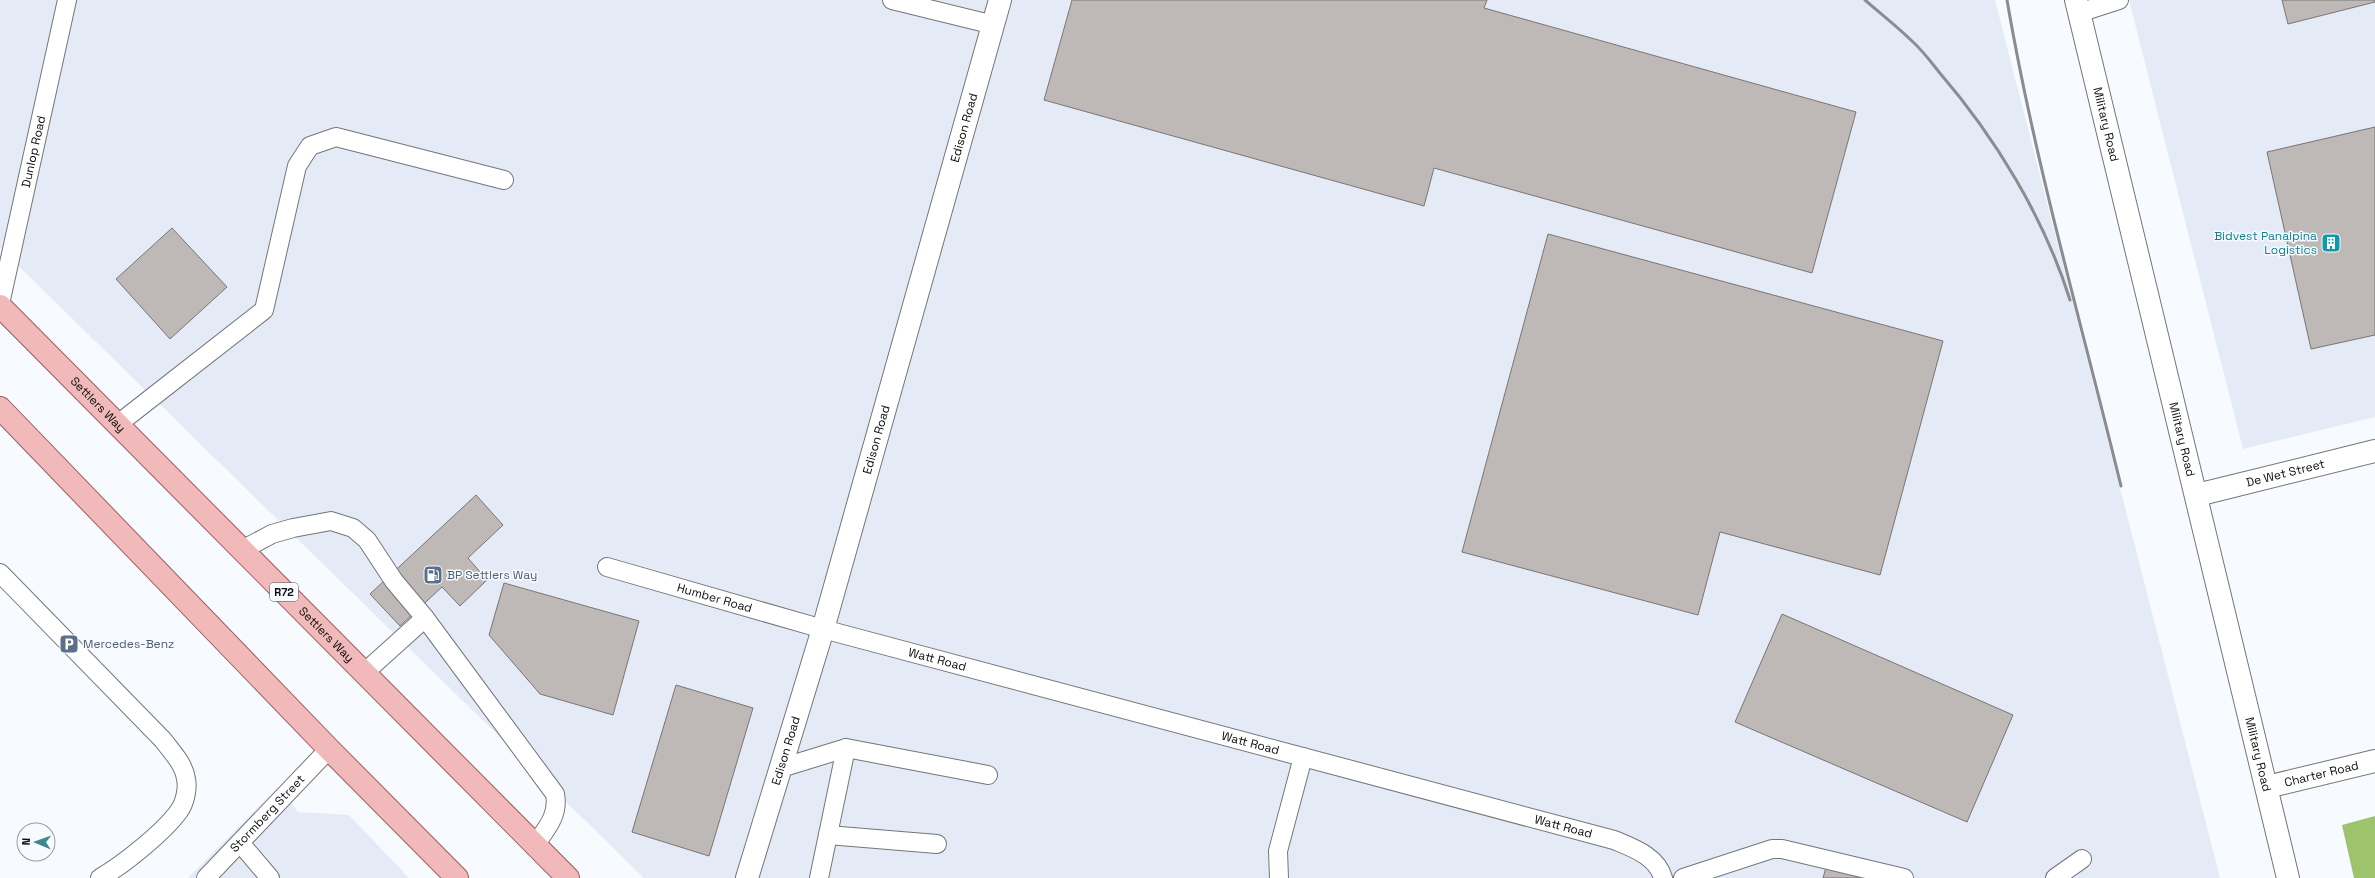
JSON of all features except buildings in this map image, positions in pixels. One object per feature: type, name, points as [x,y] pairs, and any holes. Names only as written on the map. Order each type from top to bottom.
[{"type":"main road","name":"Settlers Way","points":[[0,305],[568,878]]},
{"type":"main road","points":[[0,408],[329,749],[457,878]]},
{"type":"street","name":"Edison Road","points":[[747,878],[823,629],[1000,0]]},
{"type":"street","name":"Military Road","points":[[2077,7],[2197,495],[2288,878]]},
{"type":"street","name":"De Wet Street","points":[[2197,495],[2375,451]]},
{"type":"street","name":"Charter Road","points":[[2267,787],[2375,761]]},
{"type":"lane","name":"Dunlop Road","points":[[0,305],[67,0]]},
{"type":"lane","points":[[892,0],[994,25]]},
{"type":"lane","points":[[2077,7],[2119,0]]},
{"type":"lane","points":[[118,424],[264,310],[297,166],[310,146],[336,137],[504,180]]},
{"type":"lane","points":[[242,550],[272,534],[292,528],[331,521],[353,528],[367,540],[394,581],[426,618],[556,794],[557,806],[552,820],[535,845]]},
{"type":"lane","name":"Humber Road","points":[[607,567],[823,629]]},
{"type":"lane","points":[[0,573],[163,740],[181,763],[186,779],[186,793],[180,811],[130,856],[100,878]]},
{"type":"lane","points":[[364,673],[426,618]]},
{"type":"lane","name":"Watt Road","points":[[823,629],[1614,840],[1636,849],[1652,860],[1662,872],[1663,878]]},
{"type":"lane","points":[[781,768],[846,748],[988,775]]},
{"type":"lane","points":[[819,878],[846,748]]},
{"type":"lane","name":"Stormberg Street","points":[[206,878],[241,844],[329,749]]},
{"type":"lane","points":[[1279,878],[1278,852],[1303,757]]},
{"type":"lane","points":[[828,835],[937,844]]},
{"type":"lane","points":[[241,844],[270,878]]},
{"type":"lane","points":[[1683,878],[1772,849],[1782,849],[1904,878]]},
{"type":"lane","points":[[2055,878],[2082,859]]},
{"type":"shaded area","points":[[0,0],[1995,0],[2220,878],[644,878],[0,248]]},
{"type":"shaded area","points":[[2129,0],[2375,0],[2375,417],[2243,449]]},
{"type":"shaded area","points":[[278,787],[298,812],[349,815],[409,878],[188,878]]},
{"type":"green space","points":[[2375,816],[2375,878],[2354,878],[2342,825]]},
{"type":"railway","points":[[1865,0],[1917,45],[1960,97],[1979,123],[2016,179],[2032,209],[2059,269],[2070,300]]},
{"type":"railway","points":[[2007,0],[2018,61],[2045,183],[2121,486]]},
{"type":"place","name":"Bidvest Panalpina Logistics","points":[[2331,243]]},
{"type":"place","name":"BP Settlers Way","points":[[433,575]]},
{"type":"place","name":"Mercedes-Benz","points":[[69,644]]}]
